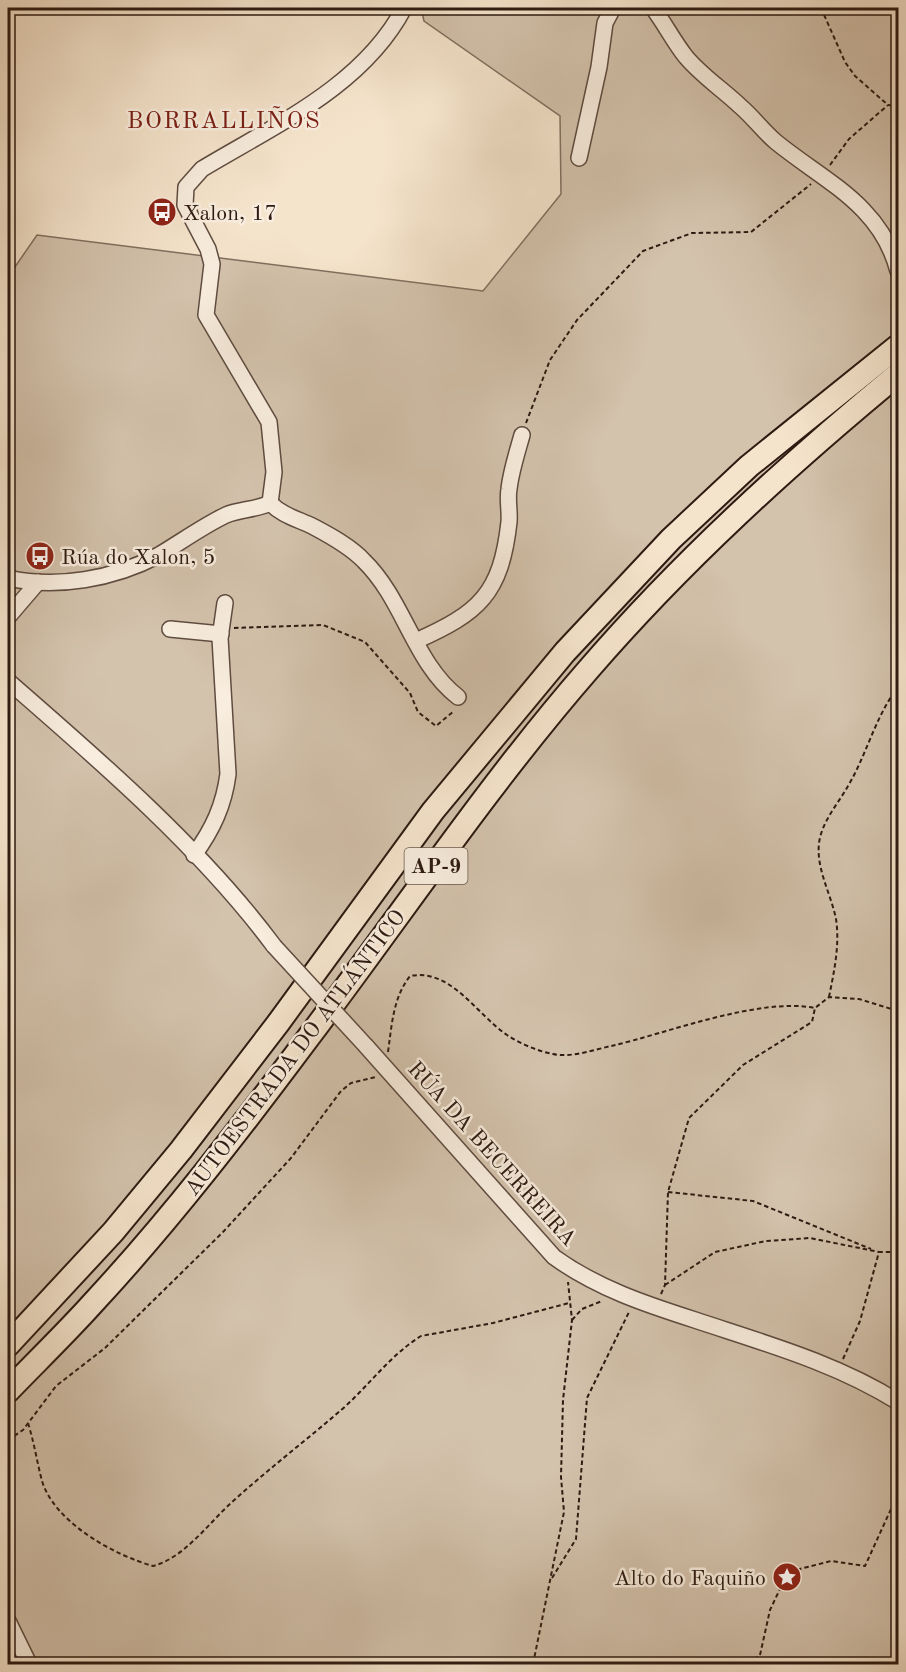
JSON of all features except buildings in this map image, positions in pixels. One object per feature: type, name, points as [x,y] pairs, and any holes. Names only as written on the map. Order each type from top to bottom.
[{"type":"highway","name":"AUTOESTRADA DO ATLÁNTICO","points":[[8,1345],[113,1232],[181,1150],[279,1022],[433,811],[565,652],[671,539],[749,466],[898,346]]},
{"type":"highway","name":"AUTOESTRADA DO ATLÁNTICO","points":[[8,1391],[93,1304],[174,1210],[306,1041],[513,761],[588,670],[669,581],[802,453],[898,374]]},
{"type":"street","points":[[270,503],[274,472],[268,422],[206,315],[212,264],[208,249],[185,205],[186,187],[202,170],[338,86],[361,66],[405,8]]},
{"type":"street","points":[[579,158],[599,67],[605,23],[613,8]]},
{"type":"street","points":[[653,8],[685,56],[703,76],[740,106],[776,141],[823,174],[877,224],[893,248],[898,270]]},
{"type":"street","points":[[416,641],[456,623],[478,606],[491,587],[500,563],[509,521],[509,489],[522,435]]},
{"type":"street","points":[[8,578],[55,584],[110,573],[156,556],[228,514],[258,509],[270,503]]},
{"type":"street","points":[[270,503],[280,513],[314,527],[364,560],[389,591],[442,685],[458,697]]},
{"type":"street","points":[[8,617],[38,582]]},
{"type":"street","points":[[194,855],[212,830],[225,795],[228,774],[221,631],[225,603]]},
{"type":"street","points":[[170,629],[221,631]]},
{"type":"street","name":"RÚA DA BECERREIRA","points":[[8,681],[94,756],[243,904],[274,946],[554,1257],[579,1275],[630,1298],[788,1350],[872,1385],[898,1401]]},
{"type":"street","points":[[8,1621],[29,1665]]},
{"type":"path","points":[[821,8],[855,76],[888,105],[898,106]]},
{"type":"path","points":[[522,435],[550,360],[577,320],[643,251],[692,233],[751,232],[823,174],[849,139],[888,105]]},
{"type":"path","points":[[221,631],[323,625],[365,642],[410,693],[417,712],[436,726],[447,719],[458,706],[458,697]]},
{"type":"path","points":[[830,997],[837,941],[836,919],[821,867],[819,843],[824,824],[849,784],[865,746],[898,687]]},
{"type":"path","points":[[8,1440],[23,1430],[56,1386],[105,1348],[223,1232],[291,1158],[341,1091],[351,1083],[389,1072],[394,1011],[402,987],[410,976],[426,973],[443,980],[506,1034],[530,1048],[556,1055],[582,1053],[717,1017],[795,1005],[815,1008]]},
{"type":"path","points":[[655,1307],[665,1285],[668,1192],[689,1118],[743,1065],[812,1022],[815,1008],[830,997],[859,999],[898,1011]]},
{"type":"path","points":[[668,1192],[753,1201],[879,1252]]},
{"type":"path","points":[[665,1285],[715,1252],[766,1240],[810,1238],[879,1252],[898,1252]]},
{"type":"path","points":[[838,1371],[860,1321],[879,1252]]},
{"type":"path","points":[[533,1665],[564,1512],[561,1477],[562,1400],[572,1320],[567,1266]]},
{"type":"path","points":[[551,1580],[576,1539],[581,1444],[587,1398],[624,1319],[630,1298],[582,1309],[572,1320]]},
{"type":"path","points":[[27,1423],[43,1484],[57,1507],[71,1523],[91,1538],[153,1566],[175,1555],[242,1493],[275,1468],[292,1449],[342,1410],[378,1372],[413,1341],[421,1336],[492,1323],[569,1303]]},
{"type":"path","points":[[748,1665],[760,1655],[771,1610],[788,1572],[831,1562],[865,1566],[891,1509],[898,1504]]},
{"type":"shaded area","points":[[421,8],[898,8],[898,1664],[8,1664],[8,277],[37,235],[483,291],[561,194],[560,116],[424,21]]},
{"type":"place","name":"Xalon, 17","points":[[162,212]]},
{"type":"place","name":"Rúa do Xalon, 5","points":[[40,556]]},
{"type":"place","name":"Alto do Faquiño","points":[[787,1577]]},
{"type":"district","name":"BORRALLIÑOS","points":[[224,120]]}]
